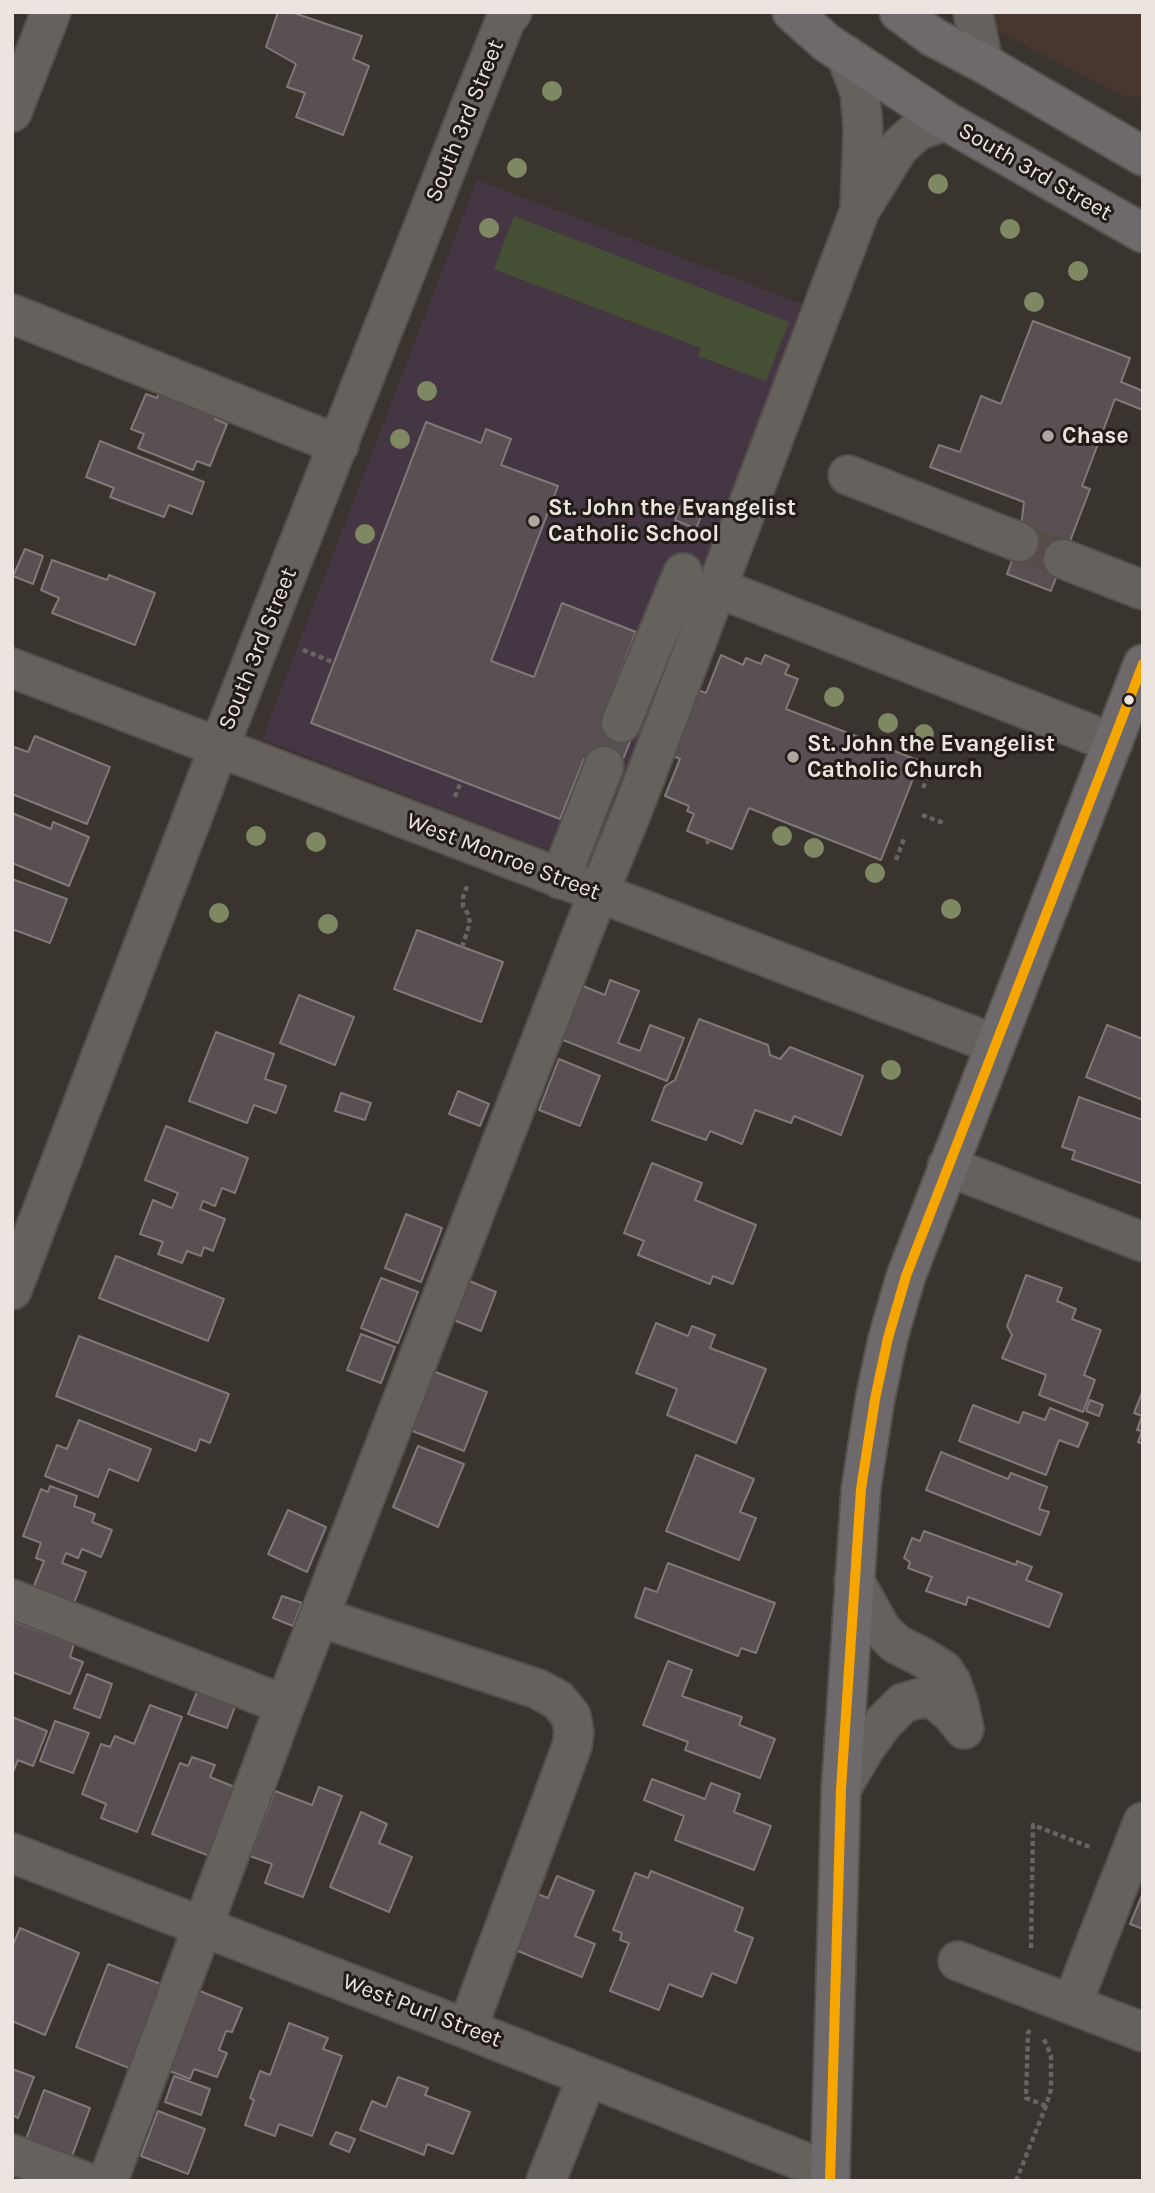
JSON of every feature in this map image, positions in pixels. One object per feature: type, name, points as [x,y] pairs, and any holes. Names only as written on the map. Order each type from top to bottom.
[{"type":"main road","name":"South 3rd Street","points":[[792,12],[827,43],[946,121],[1143,233]]},
{"type":"main road","points":[[899,12],[933,37],[1126,138],[1143,156]]},
{"type":"main road","points":[[830,2177],[841,1789],[861,1489],[875,1399],[888,1338],[906,1276],[1143,664]]},
{"type":"street","points":[[12,112],[51,12]]},
{"type":"street","points":[[973,12],[983,63]]},
{"type":"street","name":"South 3rd Street","points":[[12,1290],[503,14]]},
{"type":"street","points":[[846,55],[860,92],[863,130],[860,210]]},
{"type":"street","points":[[108,2181],[285,1705],[718,588],[860,210],[899,147],[918,130],[946,121]]},
{"type":"street","points":[[12,314],[339,445]]},
{"type":"street","points":[[848,475],[1019,541]]},
{"type":"street","points":[[1063,559],[1143,590]]},
{"type":"street","points":[[621,723],[683,573]]},
{"type":"street","points":[[718,588],[1112,743]]},
{"type":"street","name":"West Monroe Street","points":[[12,668],[994,1044]]},
{"type":"street","points":[[560,879],[604,766]]},
{"type":"street","points":[[947,1166],[1143,1242]]},
{"type":"street","points":[[841,1789],[877,1731],[903,1703],[921,1698],[935,1700],[950,1712],[964,1730],[951,1682],[943,1670],[896,1644],[881,1629],[854,1580]]},
{"type":"street","points":[[12,1599],[285,1705]]},
{"type":"street","points":[[319,1617],[538,1689],[558,1700],[571,1716],[575,1731],[572,1746],[467,2029]]},
{"type":"street","points":[[1073,2004],[1143,1822]]},
{"type":"street","name":"West Purl Street","points":[[12,1853],[467,2029],[830,2177]]},
{"type":"street","points":[[958,1961],[1143,2032]]},
{"type":"street","points":[[546,2181],[587,2077]]},
{"type":"street","points":[[12,2154],[83,2181]]},
{"type":"path","points":[[303,650],[335,663]]},
{"type":"path","points":[[923,788],[932,764]]},
{"type":"path","points":[[922,815],[946,824]]},
{"type":"path","points":[[896,860],[905,836]]},
{"type":"path","points":[[462,947],[470,923],[463,906],[468,883]]},
{"type":"path","points":[[1033,2026],[1028,2033],[1026,2098],[1046,2106]]},
{"type":"shaded area","points":[[960,12],[1143,12],[1143,98],[1122,95]]},
{"type":"shaded area","name":"St. John the Evangelist Catholic School","points":[[477,180],[802,304],[594,868],[262,739]]},
{"type":"green space","points":[[514,216],[789,322],[766,381],[698,356],[701,348],[494,269]]},
{"type":"building","points":[[278,12],[291,12],[362,36],[353,59],[369,66],[343,135],[296,117],[305,93],[287,87],[296,64],[266,47]]},
{"type":"building","points":[[1033,321],[1130,358],[1121,382],[1143,391],[1143,410],[1115,399],[1082,486],[1090,489],[1051,591],[1007,574],[1019,542],[1024,502],[930,467],[939,445],[960,452],[981,396],[1001,404]]},
{"type":"building","points":[[161,388],[218,411],[215,419],[227,424],[210,466],[197,461],[193,470],[138,448],[144,434],[131,429],[146,394],[157,398]]},
{"type":"building","points":[[426,422],[481,443],[486,429],[511,439],[501,465],[558,486],[491,661],[534,677],[562,603],[636,632],[603,716],[635,729],[618,772],[584,759],[560,819],[311,723]]},
{"type":"building","points":[[100,441],[204,482],[192,514],[169,505],[164,517],[110,497],[114,488],[86,477]]},
{"type":"building","points":[[683,500],[704,508],[696,529],[675,520]]},
{"type":"building","points":[[25,549],[43,556],[33,584],[13,576]]},
{"type":"building","points":[[52,560],[107,580],[109,575],[155,593],[135,645],[52,613],[59,598],[41,590]]},
{"type":"building","name":"St. John the Evangelist Catholic Church","points":[[721,655],[743,665],[746,658],[761,664],[765,655],[789,665],[785,674],[798,679],[786,709],[920,761],[881,860],[749,808],[732,849],[687,831],[694,814],[687,811],[689,806],[665,796],[680,759],[673,756],[698,690],[706,693]]},
{"type":"building","points":[[35,736],[110,767],[87,824],[12,794],[12,752],[14,747],[28,752]]},
{"type":"building","points":[[12,813],[51,829],[53,822],[89,837],[69,886],[12,863]]},
{"type":"building","points":[[12,879],[67,899],[50,943],[12,929]]},
{"type":"building","points":[[417,930],[503,962],[481,1022],[394,989]]},
{"type":"building","points":[[610,980],[639,991],[618,1043],[640,1051],[650,1025],[684,1038],[667,1081],[558,1038],[578,984],[605,995]]},
{"type":"building","points":[[299,995],[354,1017],[335,1065],[280,1043]]},
{"type":"building","points":[[699,1019],[768,1045],[770,1055],[780,1059],[790,1047],[863,1076],[841,1135],[794,1116],[791,1123],[755,1110],[742,1144],[710,1131],[706,1140],[652,1120],[665,1086],[675,1080]]},
{"type":"building","points":[[1107,1025],[1143,1039],[1143,1100],[1086,1077]]},
{"type":"building","points":[[216,1032],[274,1054],[265,1079],[286,1086],[276,1113],[254,1105],[247,1123],[189,1101]]},
{"type":"building","points":[[559,1059],[600,1076],[580,1126],[539,1110]]},
{"type":"building","points":[[458,1091],[489,1104],[480,1126],[449,1114]]},
{"type":"building","points":[[341,1093],[371,1103],[365,1120],[335,1111]]},
{"type":"building","points":[[1079,1097],[1143,1120],[1143,1184],[1072,1159],[1075,1151],[1062,1147]]},
{"type":"building","points":[[166,1126],[248,1158],[235,1193],[222,1188],[215,1206],[203,1201],[200,1209],[225,1219],[213,1251],[204,1247],[201,1256],[187,1251],[182,1263],[158,1254],[163,1242],[140,1234],[153,1200],[172,1208],[178,1193],[145,1180]]},
{"type":"building","points":[[652,1163],[702,1183],[695,1200],[756,1225],[733,1284],[713,1276],[710,1284],[638,1255],[644,1241],[624,1233]]},
{"type":"building","points":[[406,1214],[442,1228],[421,1282],[385,1268]]},
{"type":"building","points":[[116,1256],[224,1299],[208,1341],[99,1298]]},
{"type":"building","points":[[1026,1275],[1062,1288],[1057,1301],[1076,1309],[1072,1319],[1101,1330],[1084,1375],[1095,1380],[1083,1412],[1039,1395],[1046,1375],[1002,1358],[1012,1335],[1007,1326]]},
{"type":"building","points":[[381,1278],[418,1292],[398,1343],[361,1328]]},
{"type":"building","points":[[467,1280],[496,1292],[481,1331],[451,1319]]},
{"type":"building","points":[[656,1323],[688,1336],[692,1326],[715,1335],[710,1348],[766,1369],[736,1443],[667,1415],[677,1389],[636,1373]]},
{"type":"building","points":[[361,1334],[395,1347],[381,1383],[347,1370]]},
{"type":"building","points":[[79,1336],[229,1394],[210,1443],[200,1439],[196,1451],[56,1396]]},
{"type":"building","points":[[433,1371],[487,1392],[464,1451],[410,1430]]},
{"type":"building","points":[[1143,1390],[1143,1444],[1138,1442],[1142,1431],[1137,1430],[1142,1416],[1134,1413]]},
{"type":"building","points":[[1090,1400],[1103,1405],[1099,1416],[1086,1411]]},
{"type":"building","points":[[973,1405],[1019,1423],[1023,1412],[1045,1420],[1050,1408],[1088,1423],[1078,1447],[1059,1440],[1046,1475],[959,1441]]},
{"type":"building","points":[[79,1420],[151,1449],[138,1481],[109,1469],[98,1497],[45,1476],[57,1445],[67,1449]]},
{"type":"building","points":[[418,1446],[464,1464],[438,1527],[393,1507]]},
{"type":"building","points":[[941,1452],[1008,1479],[1011,1473],[1047,1487],[1039,1509],[1049,1512],[1040,1535],[926,1490]]},
{"type":"building","points":[[696,1455],[754,1479],[740,1512],[756,1518],[739,1560],[666,1531]]},
{"type":"building","points":[[50,1486],[77,1496],[74,1506],[95,1514],[92,1522],[112,1530],[101,1557],[82,1549],[78,1558],[66,1553],[62,1563],[86,1572],[74,1603],[33,1588],[44,1561],[36,1558],[41,1543],[23,1536],[41,1489],[48,1492]]},
{"type":"building","points":[[288,1510],[326,1527],[307,1572],[268,1554]]},
{"type":"building","points":[[924,1531],[1016,1565],[1017,1561],[1032,1567],[1026,1580],[1062,1594],[1049,1627],[968,1597],[966,1605],[926,1591],[932,1577],[908,1568],[910,1562],[904,1558],[912,1538],[920,1541]]},
{"type":"building","points":[[668,1563],[775,1603],[756,1653],[741,1648],[738,1656],[635,1617],[645,1588],[657,1592]]},
{"type":"building","points":[[282,1596],[302,1603],[293,1626],[273,1618]]},
{"type":"building","points":[[12,1621],[74,1644],[70,1657],[83,1662],[70,1694],[12,1672]]},
{"type":"building","points":[[668,1661],[692,1670],[682,1696],[742,1717],[739,1725],[775,1739],[760,1778],[685,1750],[688,1742],[643,1725]]},
{"type":"building","points":[[87,1674],[112,1684],[100,1718],[74,1708]]},
{"type":"building","points":[[199,1687],[237,1701],[227,1728],[188,1714]]},
{"type":"building","points":[[150,1705],[182,1717],[137,1832],[101,1818],[106,1804],[82,1794],[101,1744],[110,1747],[115,1736],[134,1744]]},
{"type":"building","points":[[12,1717],[47,1731],[33,1766],[18,1760],[12,1774]]},
{"type":"building","points":[[55,1721],[89,1733],[73,1773],[40,1761]]},
{"type":"building","points":[[192,1757],[215,1765],[210,1777],[242,1790],[215,1858],[152,1834],[180,1763],[188,1766]]},
{"type":"building","points":[[652,1779],[705,1799],[711,1783],[740,1794],[734,1812],[771,1826],[754,1870],[675,1840],[684,1816],[644,1800]]},
{"type":"building","points":[[319,1787],[342,1796],[303,1897],[265,1883],[272,1864],[250,1856],[275,1791],[312,1805]]},
{"type":"building","points":[[361,1812],[387,1824],[379,1843],[412,1857],[389,1912],[330,1887]]},
{"type":"building","points":[[651,1871],[743,1908],[735,1931],[753,1938],[736,1983],[712,1973],[702,1997],[669,1984],[659,2010],[610,1991],[629,1943],[620,1940],[622,1933],[613,1930],[635,1873],[648,1878]]},
{"type":"building","points":[[557,1876],[594,1891],[575,1936],[595,1944],[582,1977],[513,1949],[535,1893],[548,1898]]},
{"type":"building","points":[[1143,1893],[1143,1929],[1130,1924]]},
{"type":"building","points":[[20,1928],[79,1953],[45,2035],[12,2021],[12,1947]]},
{"type":"building","points":[[108,1964],[166,1986],[134,2070],[76,2047]]},
{"type":"building","points":[[200,1991],[242,2008],[232,2032],[226,2031],[219,2050],[227,2053],[217,2077],[194,2069],[190,2079],[162,2068],[181,2022],[187,2025]]},
{"type":"building","points":[[289,2023],[328,2038],[323,2049],[342,2056],[312,2136],[279,2124],[275,2136],[245,2125],[254,2100],[250,2098],[260,2071],[270,2075]]},
{"type":"building","points":[[12,2069],[34,2077],[18,2118],[12,2115]]},
{"type":"building","points":[[174,2076],[210,2089],[201,2115],[165,2102]]},
{"type":"building","points":[[398,2077],[428,2088],[425,2095],[470,2112],[453,2154],[427,2144],[424,2155],[360,2130],[372,2101],[386,2107]]},
{"type":"building","points":[[44,2090],[90,2108],[71,2159],[25,2142]]},
{"type":"building","points":[[158,2111],[205,2129],[188,2174],[141,2156]]},
{"type":"building","points":[[336,2132],[355,2139],[349,2152],[330,2144]]},
{"type":"tunnel","points":[[1019,542],[1063,559]]},
{"type":"transit line","points":[[830,2181],[841,1789],[861,1489],[875,1399],[888,1338],[906,1276],[1143,664]]},
{"type":"place","name":"Chase","points":[[1048,436]]},
{"type":"place","name":"St. John the Evangelist Catholic School","points":[[534,521]]},
{"type":"place","name":"St. John the Evangelist Catholic Church","points":[[793,757]]}]
